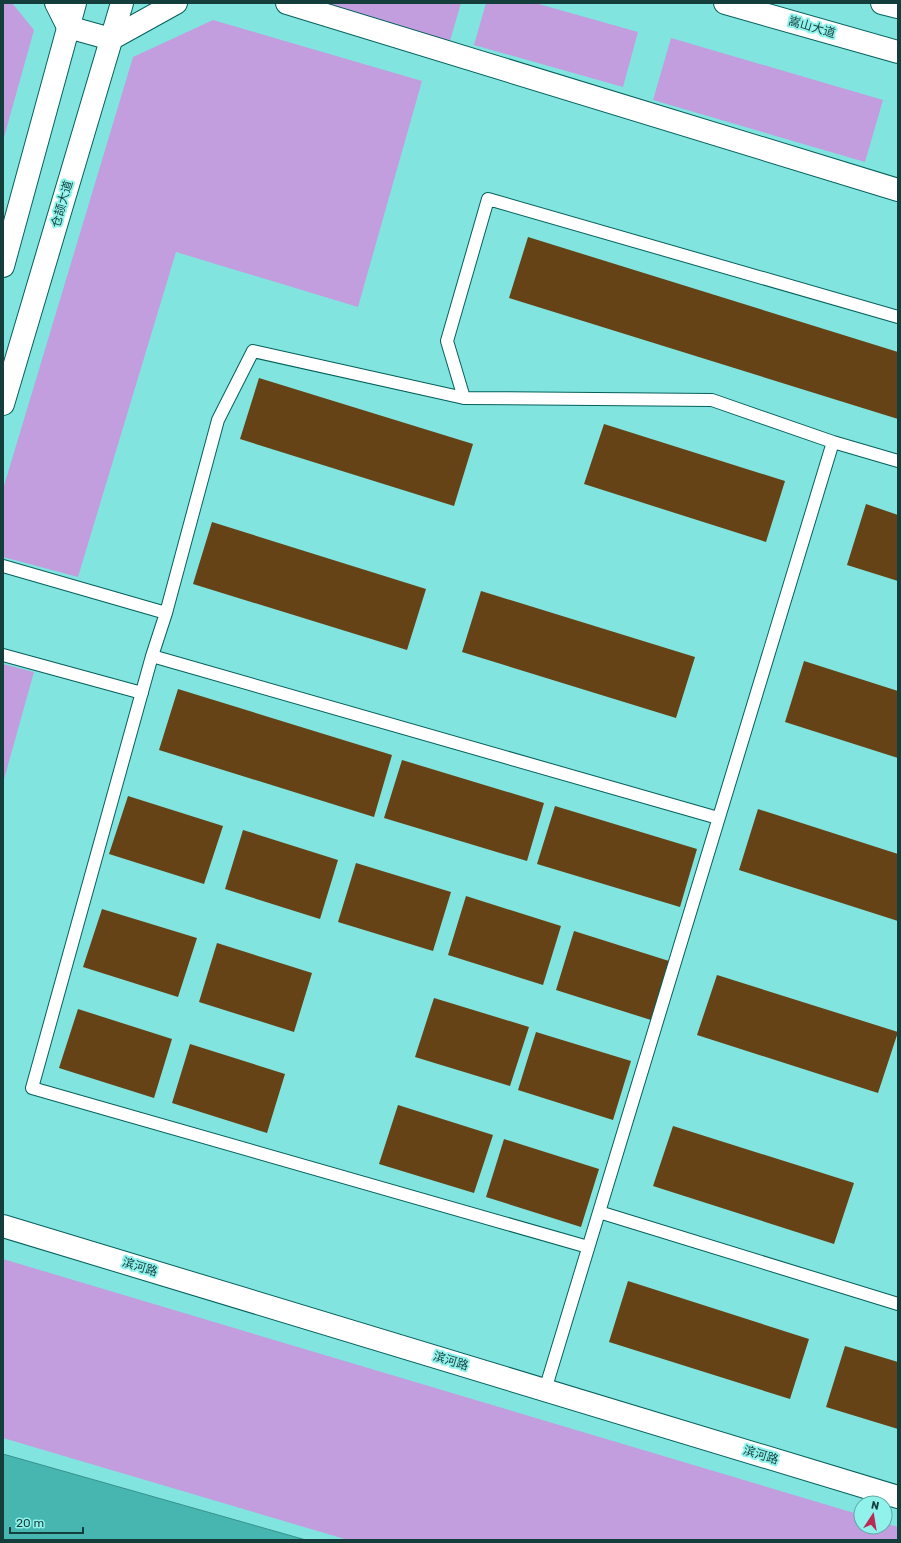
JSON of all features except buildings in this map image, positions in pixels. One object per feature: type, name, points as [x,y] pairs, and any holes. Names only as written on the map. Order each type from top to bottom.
[{"type":"main road","points":[[56,3],[68,27],[111,39],[176,3]]},
{"type":"main road","points":[[3,266],[75,3]]},
{"type":"main road","name":"仓颉大道","points":[[3,404],[122,3]]},
{"type":"main road","points":[[287,3],[898,190]]},
{"type":"main road","name":"嵩山大道","points":[[725,3],[898,52]]},
{"type":"main road","points":[[882,3],[898,7]]},
{"type":"main road","name":"滨河路","points":[[3,1226],[898,1497]]},
{"type":"lane","points":[[464,398],[447,341],[488,198],[898,317]]},
{"type":"lane","points":[[588,1247],[32,1088],[152,656],[166,613],[218,420],[253,352],[464,398],[712,400],[833,442],[898,460]]},
{"type":"lane","points":[[545,1390],[833,442]]},
{"type":"lane","points":[[3,566],[166,613]]},
{"type":"lane","points":[[3,655],[142,693]]},
{"type":"lane","points":[[152,656],[718,818]]},
{"type":"lane","points":[[599,1212],[898,1304]]},
{"type":"shaded area","points":[[3,3],[12,3],[34,30],[3,141]]},
{"type":"shaded area","points":[[314,3],[461,3],[450,41]]},
{"type":"shaded area","points":[[486,3],[535,3],[638,32],[623,87],[474,45]]},
{"type":"shaded area","points":[[213,20],[422,81],[358,307],[176,252],[78,577],[3,557],[3,489],[133,57]]},
{"type":"shaded area","points":[[671,38],[883,100],[865,162],[653,100]]},
{"type":"shaded area","points":[[3,664],[34,672],[3,783]]},
{"type":"shaded area","points":[[3,1259],[853,1513],[853,1535],[893,1535],[893,1525],[898,1527],[898,1540],[348,1540],[3,1438]]},
{"type":"water","points":[[3,1454],[306,1540],[3,1540]]}]
